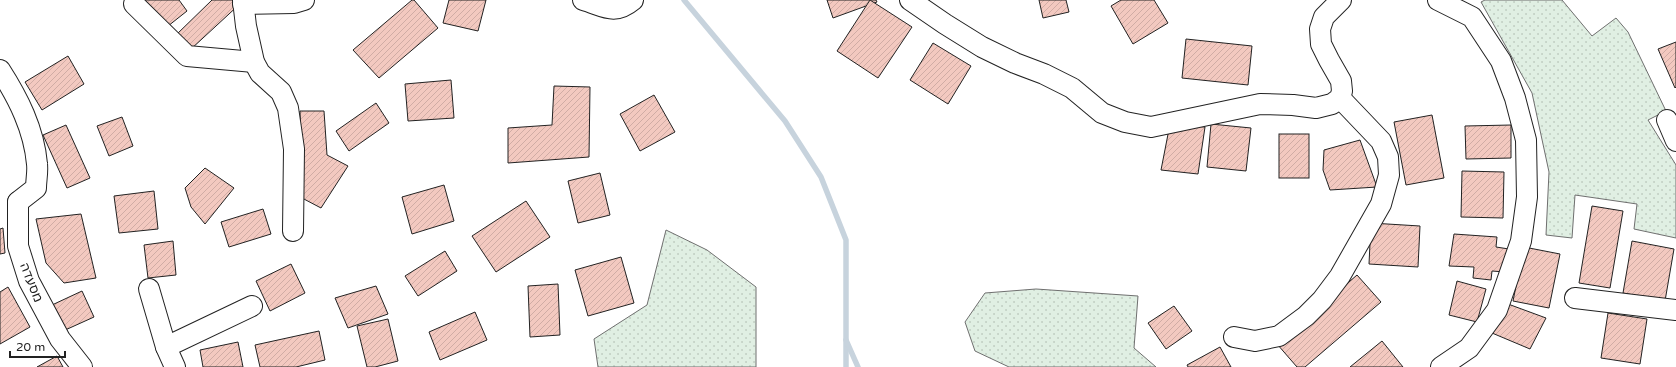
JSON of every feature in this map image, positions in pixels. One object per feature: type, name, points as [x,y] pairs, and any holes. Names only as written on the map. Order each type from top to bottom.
[{"type":"street","points":[[293,231],[294,149],[288,108],[281,92],[272,82],[260,74],[254,62],[246,26],[243,2],[294,3],[304,0]]},
{"type":"street","points":[[583,0],[609,9],[619,9],[633,0]]},
{"type":"street","points":[[910,0],[982,47],[1072,88],[1102,112],[1125,122],[1151,127],[1260,104],[1293,105],[1316,108],[1332,104],[1340,98],[1342,91],[1341,81],[1321,44],[1320,29],[1324,17],[1340,0]]},
{"type":"street","points":[[1438,0],[1472,16],[1501,61],[1515,98],[1526,140],[1528,196],[1521,241],[1497,310],[1470,348],[1441,367]]},
{"type":"street","points":[[134,4],[187,56],[254,62]]},
{"type":"street","points":[[0,70],[19,102],[33,136],[37,164],[36,188],[9,203]]},
{"type":"street","points":[[1234,337],[1255,341],[1279,336],[1306,316],[1322,300],[1340,276],[1381,204],[1389,175],[1388,157],[1381,141],[1340,98]]},
{"type":"street","points":[[1667,120],[1676,141]]},
{"type":"street","name":"מסעדה","points":[[9,203],[18,246],[29,281],[60,339],[82,367]]},
{"type":"street","points":[[149,289],[166,347],[175,367]]},
{"type":"street","points":[[1575,298],[1676,310]]},
{"type":"street","points":[[166,347],[252,306]]},
{"type":"green space","points":[[1485,0],[1562,0],[1592,36],[1616,18],[1628,32],[1666,111],[1648,120],[1676,165],[1676,238],[1634,229],[1637,204],[1575,195],[1572,238],[1546,235],[1549,172],[1532,93],[1481,2]]},
{"type":"green space","points":[[666,230],[707,250],[756,287],[756,367],[598,367],[594,339],[647,305]]},
{"type":"green space","points":[[1036,289],[1138,296],[1134,348],[1156,367],[1009,367],[975,351],[965,322],[985,293]]},
{"type":"building","points":[[141,0],[179,0],[187,11],[163,30]]},
{"type":"building","points":[[212,0],[241,0],[242,2],[190,50],[176,35]]},
{"type":"building","points":[[412,0],[414,0],[438,28],[379,78],[353,50]]},
{"type":"building","points":[[449,0],[486,0],[478,31],[443,23]]},
{"type":"building","points":[[827,0],[876,0],[877,2],[833,18]]},
{"type":"building","points":[[870,0],[912,27],[878,78],[837,51]]},
{"type":"building","points":[[1039,0],[1066,0],[1069,12],[1043,18]]},
{"type":"building","points":[[1121,0],[1154,0],[1168,23],[1133,44],[1111,6]]},
{"type":"building","points":[[1186,39],[1252,46],[1248,85],[1182,78]]},
{"type":"building","points":[[1676,42],[1676,87],[1675,88],[1658,49]]},
{"type":"building","points":[[933,43],[971,66],[948,104],[910,80]]},
{"type":"building","points":[[68,56],[84,84],[42,110],[25,82]]},
{"type":"building","points":[[451,80],[454,118],[408,121],[405,84]]},
{"type":"building","points":[[554,86],[590,87],[589,157],[508,163],[508,128],[552,125]]},
{"type":"building","points":[[654,95],[675,132],[640,151],[620,114]]},
{"type":"building","points":[[376,103],[389,123],[349,151],[336,131]]},
{"type":"building","points":[[300,111],[324,111],[327,155],[348,166],[321,208],[302,198]]},
{"type":"building","points":[[1432,115],[1444,178],[1406,185],[1394,122]]},
{"type":"building","points":[[122,117],[133,146],[109,156],[97,126]]},
{"type":"building","points":[[1170,124],[1205,127],[1198,174],[1161,170]]},
{"type":"building","points":[[1211,124],[1251,128],[1246,171],[1207,167]]},
{"type":"building","points":[[66,125],[90,178],[67,188],[43,135]]},
{"type":"building","points":[[1511,125],[1511,158],[1466,159],[1465,126]]},
{"type":"building","points":[[1279,134],[1309,134],[1309,178],[1279,178]]},
{"type":"building","points":[[1360,140],[1377,187],[1330,190],[1323,170],[1324,150]]},
{"type":"building","points":[[205,168],[234,188],[205,224],[191,207],[185,188]]},
{"type":"building","points":[[1462,171],[1504,172],[1503,218],[1461,217]]},
{"type":"building","points":[[600,173],[610,215],[578,223],[568,181]]},
{"type":"building","points":[[444,185],[454,221],[412,234],[402,197]]},
{"type":"building","points":[[154,191],[158,229],[119,233],[114,196]]},
{"type":"building","points":[[526,201],[550,237],[496,272],[472,236]]},
{"type":"building","points":[[1592,206],[1623,211],[1610,288],[1579,283]]},
{"type":"building","points":[[263,209],[271,234],[229,247],[221,222]]},
{"type":"building","points":[[81,214],[96,278],[64,283],[46,263],[36,219]]},
{"type":"building","points":[[1371,223],[1420,226],[1418,267],[1369,264]]},
{"type":"building","points":[[3,228],[5,253],[0,254],[0,229]]},
{"type":"building","points":[[1454,234],[1497,237],[1496,247],[1509,249],[1505,272],[1492,271],[1491,280],[1473,278],[1474,267],[1449,266]]},
{"type":"building","points":[[173,241],[176,275],[148,278],[144,245]]},
{"type":"building","points":[[1632,241],[1674,249],[1665,301],[1623,293]]},
{"type":"building","points":[[1524,247],[1560,254],[1549,308],[1513,301]]},
{"type":"building","points":[[445,251],[457,271],[418,296],[405,276]]},
{"type":"building","points":[[621,257],[634,303],[588,316],[575,270]]},
{"type":"building","points":[[291,264],[305,293],[270,311],[256,281]]},
{"type":"building","points":[[1357,275],[1381,302],[1305,367],[1297,367],[1277,344]]},
{"type":"building","points":[[1457,281],[1486,289],[1477,322],[1449,315]]},
{"type":"building","points":[[558,284],[560,335],[530,337],[528,286]]},
{"type":"building","points":[[376,286],[388,314],[348,328],[335,298]]},
{"type":"building","points":[[8,287],[30,327],[0,344],[0,292]]},
{"type":"building","points":[[82,291],[94,317],[63,331],[52,305]]},
{"type":"building","points":[[1508,304],[1546,318],[1530,349],[1492,333]]},
{"type":"building","points":[[1174,306],[1192,331],[1166,349],[1148,323]]},
{"type":"building","points":[[475,312],[487,340],[440,360],[429,332]]},
{"type":"building","points":[[1608,313],[1647,319],[1640,364],[1601,358]]},
{"type":"building","points":[[388,319],[398,361],[375,367],[367,367],[357,326]]},
{"type":"building","points":[[319,331],[325,360],[296,367],[260,367],[255,345]]},
{"type":"building","points":[[1382,341],[1403,367],[1350,367]]},
{"type":"building","points":[[238,342],[243,367],[203,367],[200,350]]},
{"type":"building","points":[[1220,347],[1231,367],[1188,367],[1187,365]]},
{"type":"building","points":[[57,356],[63,367],[37,367]]},
{"type":"waterway","points":[[684,0],[785,121],[821,177],[846,240],[846,367]]},
{"type":"waterway","points":[[846,340],[858,367]]}]
